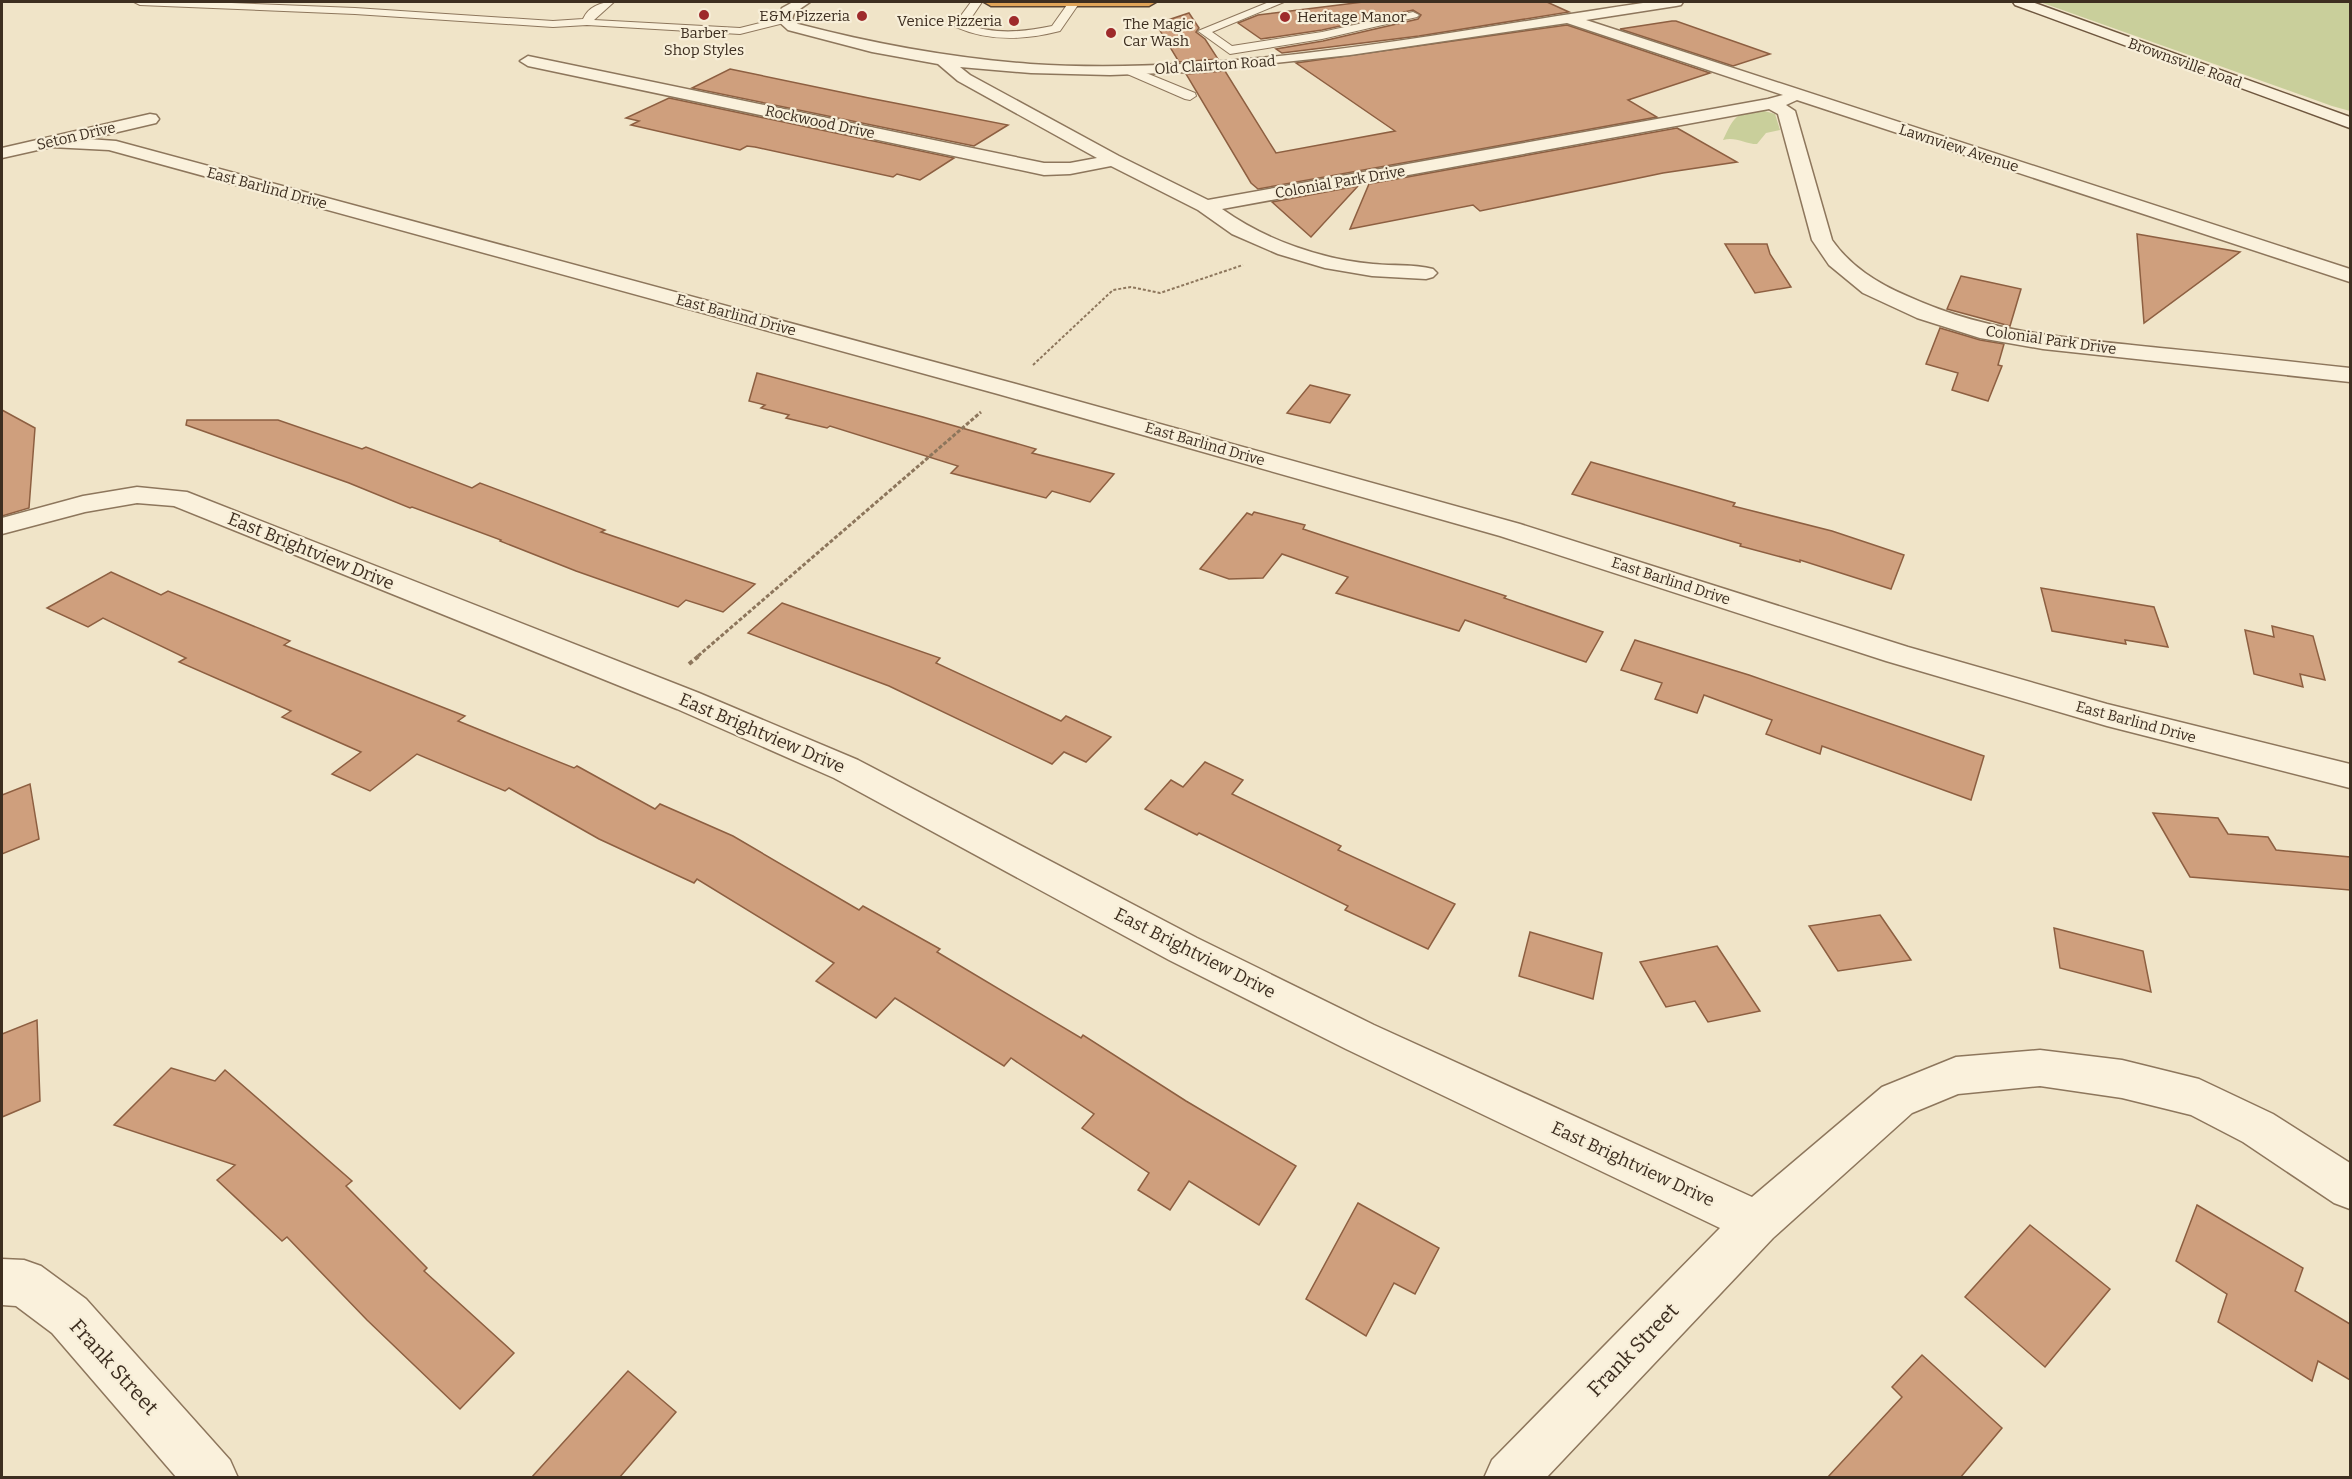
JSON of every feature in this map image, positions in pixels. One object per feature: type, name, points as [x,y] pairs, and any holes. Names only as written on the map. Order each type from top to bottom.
[{"type":"highway","points":[[991,2],[1149,2]]},
{"type":"street","points":[[784,20],[787,11],[803,2]]},
{"type":"street","name":"Old Clairton Road","points":[[784,20],[793,27],[811,33],[942,62],[1008,68],[1190,69],[1315,57],[1677,2]]},
{"type":"street","name":"Brownsville Road","points":[[2020,2],[2350,123]]},
{"type":"street","name":"Lawnview Avenue","points":[[1567,19],[2350,276]]},
{"type":"street","name":"Rockwood Drive","points":[[528,61],[1044,169],[1062,171],[1079,169],[1113,160]]},
{"type":"street","points":[[942,62],[964,78],[1113,160],[1205,206],[1239,230],[1285,250],[1325,262],[1372,270],[1426,273]]},
{"type":"street","name":"Colonial Park Drive","points":[[1205,206],[1771,104],[1797,96]]},
{"type":"street","name":"Colonial Park Drive","points":[[1771,104],[1786,111],[1822,240],[1836,261],[1871,288],[1925,313],[1980,331],[2043,342],[2350,375]]},
{"type":"street","name":"Seton Drive","points":[[2,153],[150,119]]},
{"type":"street","name":"East Barlind Drive","points":[[52,142],[110,146],[1007,389],[1510,530],[1897,654],[2107,715],[2350,776]]},
{"type":"street","name":"East Brightview Drive","points":[[2,526],[83,504],[137,495],[178,498],[659,690],[846,769],[1194,954],[1360,1037],[1756,1222]]},
{"type":"street","points":[[1756,1222],[1897,1100],[1956,1076],[2040,1068],[2122,1079],[2199,1098],[2258,1128],[2350,1188]]},
{"type":"street","name":"Frank Street","points":[[1510,1478],[1756,1222]]},
{"type":"street","name":"Frank Street","points":[[2,1282],[24,1282],[69,1316],[212,1478]]},
{"type":"lane","points":[[140,2],[209,3],[553,24],[587,22],[740,31],[784,20]]},
{"type":"lane","points":[[355,11],[374,2]]},
{"type":"lane","points":[[587,22],[591,14],[609,2]]},
{"type":"lane","points":[[976,2],[960,25],[969,30],[1001,35],[1035,34],[1056,28],[1074,2]]},
{"type":"lane","points":[[1278,2],[1204,31],[1230,50],[1272,46],[1413,15]]},
{"type":"lane","points":[[1129,70],[1190,96]]},
{"type":"path","points":[[659,690],[1007,389],[1113,290],[1131,287],[1160,293],[1285,250]]},
{"type":"green space","points":[[2040,2],[2350,2],[2350,111],[2332,106]]},
{"type":"green space","points":[[1761,110],[1775,114],[1780,130],[1766,133],[1757,144],[1732,139],[1723,140],[1736,118]]},
{"type":"building","points":[[1363,2],[1547,2],[1569,12],[1419,36],[1282,53],[1276,49],[1323,41],[1418,19],[1421,15],[1413,10],[1322,30],[1261,39],[1238,23],[1258,15]]},
{"type":"building","points":[[1189,13],[1199,28],[1196,32],[1205,39],[1218,59],[1179,62],[1156,24]]},
{"type":"building","points":[[1672,21],[1770,54],[1733,66],[1620,29]]},
{"type":"building","points":[[1567,25],[1710,73],[1628,100],[1657,117],[1258,189],[1251,183],[1186,74],[1225,71],[1276,153],[1395,131],[1296,63]]},
{"type":"building","points":[[730,69],[1008,125],[974,146],[692,88]]},
{"type":"building","points":[[669,98],[954,158],[920,180],[897,174],[893,177],[755,147],[747,146],[740,150],[631,125],[639,121],[626,118]]},
{"type":"building","points":[[1677,128],[1737,162],[1663,173],[1480,211],[1473,205],[1350,229],[1369,184]]},
{"type":"building","points":[[1358,186],[1311,237],[1272,202]]},
{"type":"building","points":[[2137,234],[2240,252],[2144,323]]},
{"type":"building","points":[[1725,244],[1767,244],[1770,254],[1791,287],[1755,293]]},
{"type":"building","points":[[1961,276],[2021,289],[2010,326],[1947,309]]},
{"type":"building","points":[[1940,328],[1980,340],[2004,344],[1998,365],[2002,366],[1988,401],[1952,390],[1958,373],[1926,364]]},
{"type":"building","points":[[757,373],[923,417],[1036,449],[1032,453],[1114,474],[1090,502],[1052,491],[1046,498],[951,473],[958,466],[830,426],[827,428],[786,418],[789,415],[761,408],[765,405],[749,401]]},
{"type":"building","points":[[1310,385],[1350,395],[1330,423],[1287,413]]},
{"type":"building","points":[[2,410],[35,428],[29,508],[2,516]]},
{"type":"building","points":[[187,420],[278,420],[362,449],[366,447],[472,488],[480,483],[605,530],[601,532],[755,584],[723,612],[686,600],[678,607],[576,571],[349,483],[186,425]]},
{"type":"building","points":[[1591,462],[1735,503],[1733,506],[1832,531],[1904,555],[1891,589],[1800,560],[1800,562],[1740,546],[1741,544],[1572,494]]},
{"type":"building","points":[[1254,512],[1305,525],[1303,529],[1506,596],[1504,598],[1603,632],[1586,662],[1465,620],[1459,631],[1336,593],[1348,577],[1282,554],[1263,578],[1229,579],[1200,569],[1247,513],[1252,515]]},
{"type":"building","points":[[111,572],[161,595],[168,591],[290,641],[284,645],[465,716],[458,721],[574,768],[577,766],[655,809],[660,804],[733,836],[859,910],[863,906],[940,949],[937,952],[1081,1038],[1083,1035],[1186,1101],[1296,1166],[1259,1225],[1189,1181],[1170,1210],[1138,1190],[1149,1173],[1082,1128],[1094,1114],[1011,1058],[1004,1066],[895,998],[876,1018],[816,981],[834,963],[697,879],[694,883],[599,839],[509,788],[505,791],[417,754],[370,791],[332,774],[361,752],[282,717],[291,711],[179,662],[186,658],[103,618],[88,627],[47,608]]},
{"type":"building","points":[[2041,588],[2154,607],[2168,647],[2125,640],[2126,644],[2052,631]]},
{"type":"building","points":[[782,603],[940,658],[936,663],[1061,721],[1066,716],[1111,737],[1086,762],[1064,752],[1052,764],[889,686],[748,633]]},
{"type":"building","points":[[2272,626],[2313,636],[2325,680],[2300,674],[2303,687],[2254,674],[2245,630],[2274,637]]},
{"type":"building","points":[[1635,640],[1749,675],[1984,756],[1971,800],[1822,746],[1820,754],[1766,734],[1772,720],[1704,695],[1697,713],[1655,699],[1662,683],[1621,670]]},
{"type":"building","points":[[1205,762],[1243,780],[1232,794],[1341,846],[1338,850],[1455,904],[1428,949],[1345,910],[1348,906],[1145,809],[1171,780],[1183,787]]},
{"type":"building","points":[[30,784],[39,839],[2,854],[2,795]]},
{"type":"building","points":[[2153,813],[2218,818],[2228,834],[2268,837],[2276,850],[2350,857],[2350,890],[2190,877]]},
{"type":"building","points":[[1880,915],[1911,960],[1838,971],[1809,926]]},
{"type":"building","points":[[2054,928],[2143,951],[2151,992],[2060,968]]},
{"type":"building","points":[[1530,932],[1602,953],[1593,999],[1519,976]]},
{"type":"building","points":[[1717,946],[1760,1011],[1708,1022],[1695,1001],[1666,1007],[1640,962]]},
{"type":"building","points":[[37,1020],[40,1101],[2,1117],[2,1034]]},
{"type":"building","points":[[171,1068],[215,1081],[225,1070],[352,1181],[346,1186],[427,1268],[424,1271],[514,1353],[460,1409],[367,1320],[287,1237],[282,1241],[217,1180],[235,1165],[114,1125]]},
{"type":"building","points":[[1358,1203],[1439,1248],[1415,1294],[1394,1283],[1366,1336],[1306,1299]]},
{"type":"building","points":[[2197,1205],[2303,1268],[2295,1291],[2350,1324],[2350,1380],[2318,1361],[2312,1381],[2218,1322],[2227,1294],[2176,1261]]},
{"type":"building","points":[[2030,1225],[2110,1289],[2045,1367],[1965,1297]]},
{"type":"building","points":[[1922,1355],[2002,1428],[1960,1478],[1827,1478],[1902,1397],[1892,1387]]},
{"type":"building","points":[[628,1371],[676,1412],[619,1478],[531,1478]]},
{"type":"place","name":"Barber Shop Styles","points":[[704,15]]},
{"type":"place","name":"E&M Pizzeria","points":[[862,16]]},
{"type":"place","name":"Heritage Manor","points":[[1285,17]]},
{"type":"place","name":"Venice Pizzeria","points":[[1014,21]]},
{"type":"place","name":"The Magic Car Wash","points":[[1111,33]]}]
